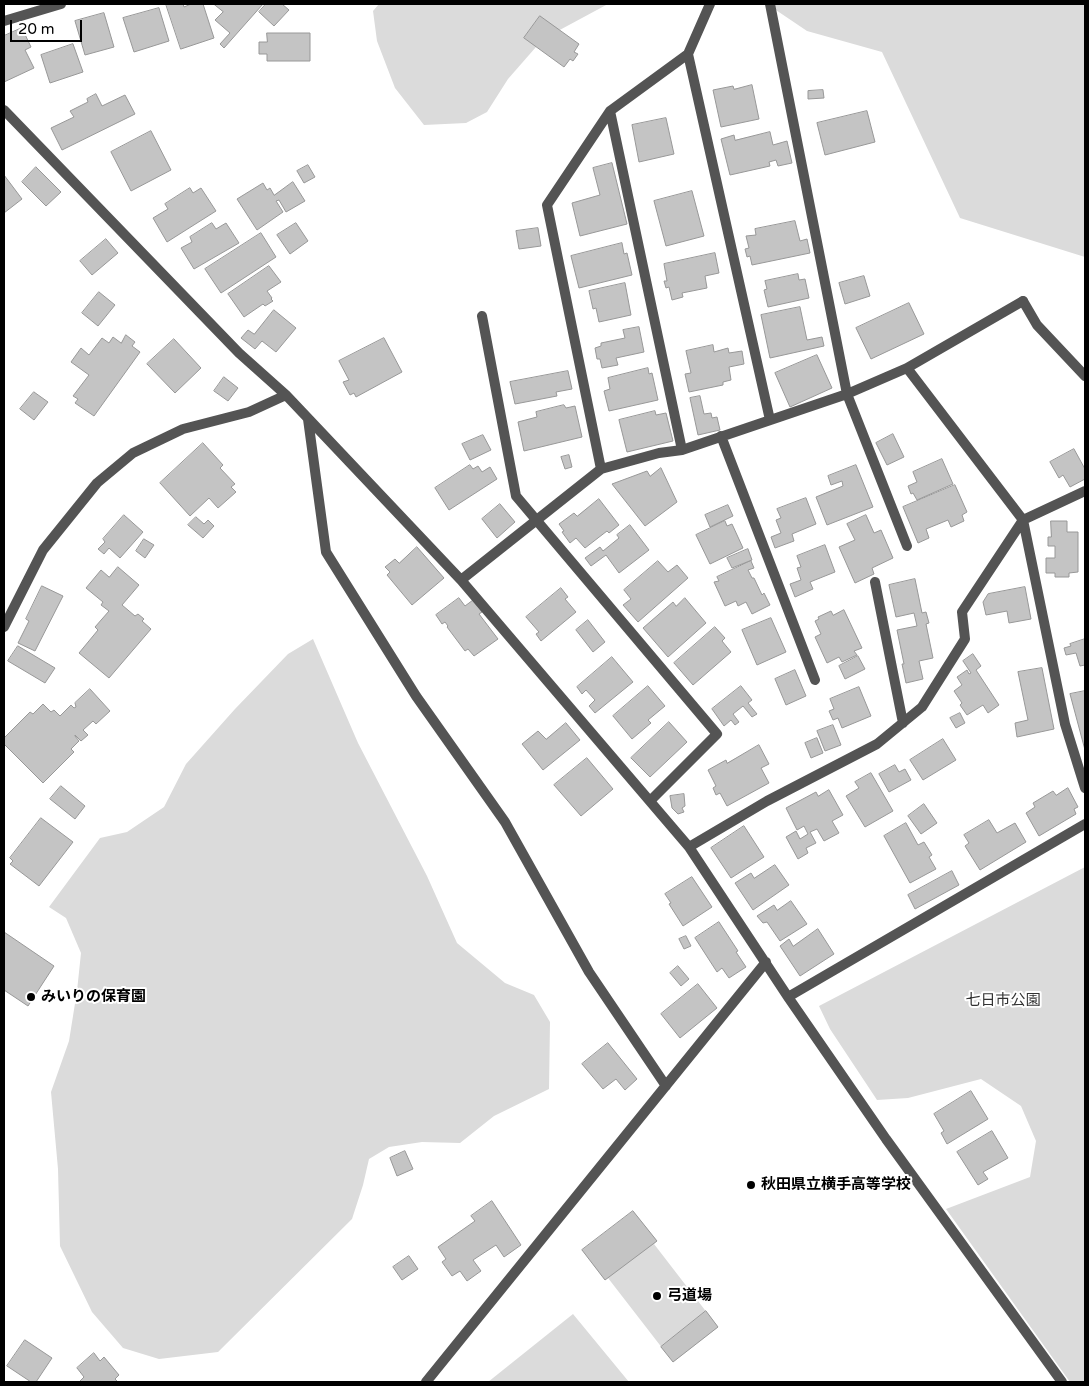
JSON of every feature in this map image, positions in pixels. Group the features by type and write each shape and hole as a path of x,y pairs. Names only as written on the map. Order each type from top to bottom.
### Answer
{"street":[{"path":"4,21 60,4"},
{"path":"601,469 547,205 610,111 688,54 710,4"},
{"path":"770,4 847,394 907,546"},
{"path":"688,54 770,420"},
{"path":"4,110 240,353 286,395 461,580 689,847 886,1140 1062,1382"},
{"path":"610,111 682,450"},
{"path":"461,580 601,469 659,453 682,450 847,394 907,368 1023,301 1037,325 1085,376"},
{"path":"482,316 516,496 717,734 650,801"},
{"path":"907,368 1023,520 1064,724 1085,788"},
{"path":"4,627 43,550 96,483 134,453 183,429 248,412 286,395"},
{"path":"308,419 326,552 416,696 505,822 589,972 666,1086"},
{"path":"721,436 815,680"},
{"path":"689,847 768,801 877,744 922,707 965,639 962,612 1023,520 1085,491"},
{"path":"875,582 903,723"},
{"path":"788,996 1085,824"},
{"path":"426,1382 766,962"}],"green space":[{"path":"379,4 608,4 543,39 508,79 487,112 466,123 424,125 395,88 377,41 373,11"},
{"path":"767,4 1085,4 1085,257 960,218 882,52 807,31"},
{"path":"313,639 358,743 427,876 457,943 505,983 534,995 550,1022 549,1089 494,1116 460,1143 422,1142 389,1147 369,1159 352,1219 218,1352 159,1359 123,1348 92,1312 60,1246 58,1169 51,1092 69,1041 81,953 66,918 49,907 100,838 127,832 164,807 186,764 288,654"},
{"name":"七日市公園","path":"1085,867 1085,1382 1070,1382 946,1209 1030,1177 1036,1141 1021,1106 981,1079 908,1098 877,1100 830,1029 819,1006"},
{"name":"弓道場","path":"633,1211 657,1241 654,1244 718,1327 673,1362 608,1278 605,1280 582,1250"},
{"path":"573,1314 629,1382 488,1382"}],"building":[{"path":"166,4 183,4 184,7 191,4 203,4 214,38 181,49"},
{"path":"214,4 263,4 224,48 220,44 230,33 215,20 223,12"},
{"path":"266,4 282,4 289,10 274,26 259,12"},
{"path":"159,8 169,41 134,52 123,18"},
{"path":"104,13 114,47 85,55 75,21"},
{"path":"540,16 579,44 574,52 578,54 573,61 570,59 564,67 524,38"},
{"path":"22,28 31,47 25,50 34,68 4,82 4,36"},
{"path":"267,33 310,33 310,61 267,61 267,54 259,54 259,42 267,42"},
{"path":"73,44 83,72 50,83 41,55"},
{"path":"752,85 759,119 721,127 713,90 733,86 734,89"},
{"path":"823,90 824,98 808,99 808,91"},
{"path":"96,94 102,106 125,95 135,114 62,150 51,128 74,117 70,111 88,102 87,99"},
{"path":"867,111 875,142 825,155 817,123"},
{"path":"666,118 674,154 639,162 632,125"},
{"path":"151,131 171,170 131,191 111,152"},
{"path":"770,132 773,145 787,141 792,163 778,166 776,160 769,162 770,166 730,175 721,139 734,135 735,140"},
{"path":"612,163 627,224 580,236 572,203 600,195 593,168"},
{"path":"308,165 315,177 304,183 297,171"},
{"path":"36,167 61,192 46,206 22,182"},
{"path":"4,175 22,199 4,213"},
{"path":"293,182 305,201 286,212 279,200 276,201 283,212 257,230 237,199 263,183 267,190 270,188 274,195"},
{"path":"190,188 193,193 201,188 216,211 167,242 153,218 168,209 165,204"},
{"path":"692,191 704,236 666,246 654,201"},
{"path":"795,221 800,241 807,239 810,253 752,265 750,256 747,257 745,249 749,248 746,236 756,235 755,229"},
{"path":"212,223 216,229 226,223 239,243 194,269 181,248 192,242 190,237"},
{"path":"296,223 308,241 290,254 277,235"},
{"path":"538,228 541,246 519,249 516,231"},
{"path":"261,233 276,257 221,293 205,269"},
{"path":"106,239 118,253 92,275 80,261"},
{"path":"622,243 624,254 627,253 632,275 579,288 571,256"},
{"path":"715,253 719,273 705,276 707,288 682,293 683,297 672,300 669,287 666,288 664,281 667,281 664,264"},
{"path":"269,266 281,282 267,291 273,301 265,306 263,304 244,317 228,294"},
{"path":"798,274 799,280 805,279 809,298 768,307 764,290 767,289 765,281"},
{"path":"864,276 870,296 845,304 839,283"},
{"path":"625,283 631,315 599,322 596,308 593,309 589,291"},
{"path":"99,292 115,305 98,326 82,313"},
{"path":"909,303 924,334 871,359 856,328"},
{"path":"800,307 807,340 822,337 824,346 770,358 761,315"},
{"path":"274,310 296,328 276,352 262,341 255,349 241,338 248,330 254,334"},
{"path":"639,327 644,352 616,358 618,365 602,368 600,359 597,359 595,348 601,346 601,343 625,338 623,330"},
{"path":"126,335 135,342 132,346 140,352 94,416 75,403 78,399 73,396 89,375 71,362 81,348 89,355 102,338 109,343 113,337 121,343"},
{"path":"384,338 402,372 356,397 354,393 350,395 343,382 349,380 339,361"},
{"path":"174,339 201,368 175,393 147,364"},
{"path":"713,345 714,352 728,348 729,353 742,351 744,364 729,367 731,380 723,382 723,385 689,392 685,374 691,373 686,351"},
{"path":"817,355 832,388 790,407 775,373"},
{"path":"648,368 649,374 652,373 658,400 609,411 604,391 610,389 608,378"},
{"path":"568,371 572,389 556,392 557,396 515,404 510,382"},
{"path":"224,377 238,388 228,401 214,391"},
{"path":"34,392 48,402 34,420 20,409"},
{"path":"700,396 704,414 711,413 712,418 717,417 720,430 698,435 690,398"},
{"path":"564,405 566,408 575,406 582,437 524,451 518,422 537,417 536,412"},
{"path":"655,411 656,415 666,413 673,441 627,452 619,420"},
{"path":"893,434 904,457 887,465 876,443"},
{"path":"483,435 491,450 470,460 462,444"},
{"path":"203,443 223,465 220,468 235,484 231,487 236,492 218,508 209,498 190,516 160,483"},
{"path":"1074,449 1085,469 1085,479 1070,487 1063,475 1059,478 1050,462"},
{"path":"569,455 572,467 565,469 561,457"},
{"path":"942,459 953,484 917,500 913,493 911,494 908,486 917,482 913,472"},
{"path":"470,465 473,469 478,466 482,472 490,467 497,479 449,510 435,488"},
{"path":"856,465 873,507 827,525 816,497 843,486 842,481 831,485 828,476"},
{"path":"661,468 677,502 645,526 612,484 647,471 650,476"},
{"path":"955,485 967,512 962,515 964,521 951,527 948,520 926,529 929,538 918,543 903,507"},
{"path":"806,498 816,524 792,534 794,541 775,548 771,537 781,533 776,520 781,518 777,509"},
{"path":"599,499 619,525 609,533 607,531 585,548 576,538 570,543 559,524 574,513 577,516"},
{"path":"500,504 515,522 497,538 482,519"},
{"path":"728,505 733,516 710,527 705,515"},
{"path":"124,515 143,532 120,558 109,548 104,554 98,549 105,542 103,539"},
{"path":"866,515 874,533 881,530 893,558 872,568 874,574 855,583 839,547 855,540 847,524"},
{"path":"196,517 204,524 208,520 214,526 203,538 188,525"},
{"path":"725,521 727,526 732,524 743,548 710,564 696,535"},
{"path":"1051,521 1067,521 1067,532 1078,532 1078,572 1069,573 1069,577 1055,577 1055,573 1046,573 1046,558 1055,558 1055,546 1048,546 1048,537 1051,537"},
{"path":"630,525 649,550 619,573 606,555 591,566 585,558 600,547 603,551 619,538 617,535"},
{"path":"144,539 154,545 145,558 136,551"},
{"path":"825,545 835,572 810,582 813,589 795,597 790,584 801,580 797,568 801,567 797,556"},
{"path":"417,547 444,578 412,605 387,575 390,572 385,567 395,559 399,563"},
{"path":"748,549 752,560 732,568 727,558"},
{"path":"658,561 668,572 677,565 688,578 638,622 623,605 631,599 624,590"},
{"path":"751,561 754,568 748,570 770,605 752,614 746,602 738,606 736,601 725,606 714,582 719,581 717,577"},
{"path":"118,567 139,585 122,605 135,616 138,614 144,619 142,621 151,629 109,678 79,653 98,630 95,627 109,611 101,605 103,602 86,588 101,570 109,577"},
{"path":"915,579 922,613 926,612 929,623 926,624 933,658 919,661 923,679 906,683 897,630 917,626 914,613 896,617 889,585"},
{"path":"42,586 63,596 35,651 18,643 29,621 26,619"},
{"path":"1025,587 1031,619 1009,623 1007,611 986,615 983,602 988,594"},
{"path":"561,588 568,597 565,599 576,612 541,641 536,634 539,632 526,617"},
{"path":"459,598 465,606 473,600 482,612 479,614 498,639 474,656 468,649 465,651 445,622 442,624 436,615"},
{"path":"685,598 706,623 668,657 643,628 673,602 676,606"},
{"path":"844,610 862,648 854,651 857,655 842,662 839,657 827,663 815,637 821,634 815,621 819,619 818,617 831,611 833,615"},
{"path":"771,618 786,652 757,665 742,630"},
{"path":"588,620 605,642 593,652 576,630"},
{"path":"715,627 725,638 722,641 731,652 693,685 674,663"},
{"path":"1085,639 1085,665 1080,666 1076,653 1066,655 1064,648"},
{"path":"18,646 55,668 45,683 8,661"},
{"path":"973,654 981,666 976,670 999,705 988,713 983,705 967,715 954,691 962,685 957,677 967,670 969,674 971,673 963,661"},
{"path":"858,656 865,669 845,679 839,666"},
{"path":"612,657 633,682 595,713 589,706 595,700 586,690 582,694 577,687"},
{"path":"1042,668 1054,729 1017,737 1015,723 1028,720 1018,672"},
{"path":"795,670 806,696 786,705 775,679"},
{"path":"648,686 665,706 648,720 651,723 632,739 613,716"},
{"path":"741,686 752,700 748,703 757,714 752,717 743,706 733,714 739,722 735,725 731,720 724,726 712,709"},
{"path":"859,687 871,716 842,728 838,718 833,720 829,711 834,709 830,699"},
{"path":"90,689 110,711 96,724 93,721 83,730 88,735 81,741 75,735 79,741 71,749 74,752 43,783 4,744 4,738 30,712 33,714 43,704 51,712 54,710 60,716 71,705 74,708 76,707 75,703"},
{"path":"1085,691 1085,750 1070,694"},
{"path":"960,713 965,723 956,728 950,718"},
{"path":"669,722 687,742 650,777 631,758"},
{"path":"566,723 580,740 543,770 522,744 538,731 546,739"},
{"path":"833,725 841,745 825,751 817,731"},
{"path":"817,738 823,753 811,758 805,743"},
{"path":"943,739 956,760 923,780 910,760"},
{"path":"759,745 769,764 761,768 769,783 727,806 720,793 716,795 713,788 716,786 708,770 726,760 727,763"},
{"path":"587,758 613,789 581,816 554,785"},
{"path":"895,765 899,772 905,769 911,780 889,792 879,774"},
{"path":"871,773 893,811 865,827 846,796 859,788 855,782"},
{"path":"61,786 85,806 75,819 50,799"},
{"path":"1068,788 1078,807 1074,809 1076,814 1039,836 1026,813 1035,807 1033,803 1053,791 1056,795"},
{"path":"829,790 843,815 832,821 839,833 824,841 817,829 810,832 816,843 806,848 808,853 798,859 786,837 796,831 800,839 808,834 804,826 797,830 786,808 816,792 818,796"},
{"path":"684,794 685,806 682,808 684,812 678,814 672,808 670,796"},
{"path":"924,804 937,823 921,834 908,816"},
{"path":"41,818 73,842 39,886 10,864 13,861 10,858"},
{"path":"989,820 997,833 1015,823 1026,842 980,870 965,846 969,843 964,835"},
{"path":"906,823 918,845 924,842 932,855 929,857 936,869 910,883 884,836"},
{"path":"744,826 764,857 731,878 711,848"},
{"path":"775,865 789,885 753,910 735,883 751,873 754,878"},
{"path":"952,871 959,885 915,909 908,895"},
{"path":"692,877 712,907 683,926 665,894"},
{"path":"791,901 807,924 780,941 767,922 763,923 757,916 774,905 777,910"},
{"path":"719,922 746,967 729,978 722,968 717,972 695,938"},
{"path":"818,929 834,954 800,976 780,946 789,939 793,946"},
{"path":"4,932 54,966 28,1006 4,990"},
{"path":"686,936 691,946 684,949 679,939"},
{"path":"678,966 689,979 681,986 670,973"},
{"path":"698,984 717,1008 680,1038 661,1014"},
{"path":"608,1043 637,1079 625,1090 616,1079 603,1089 582,1064"},
{"path":"971,1091 988,1119 947,1144 941,1133 944,1131 934,1114"},
{"path":"992,1131 1008,1158 983,1172 988,1179 978,1185 957,1152"},
{"path":"405,1151 413,1169 397,1176 390,1158"},
{"path":"492,1201 521,1245 504,1257 496,1245 473,1260 481,1271 467,1281 460,1271 452,1276 442,1262 446,1259 438,1247 475,1221 471,1216"},
{"path":"633,1211 657,1241 605,1280 582,1250"},
{"path":"409,1256 418,1269 402,1280 393,1267"},
{"path":"706,1311 718,1327 673,1362 661,1347"},
{"path":"25,1340 52,1358 36,1382 31,1382 7,1366"},
{"path":"94,1353 100,1361 104,1357 119,1375 115,1379 118,1382 79,1382 84,1377 77,1368"}],"place":[{"name":"みいりの保育園","path":"31,997"},
{"name":"秋田県立横手高等学校","path":"751,1185"},
{"name":"弓道場","path":"657,1296"}]}
